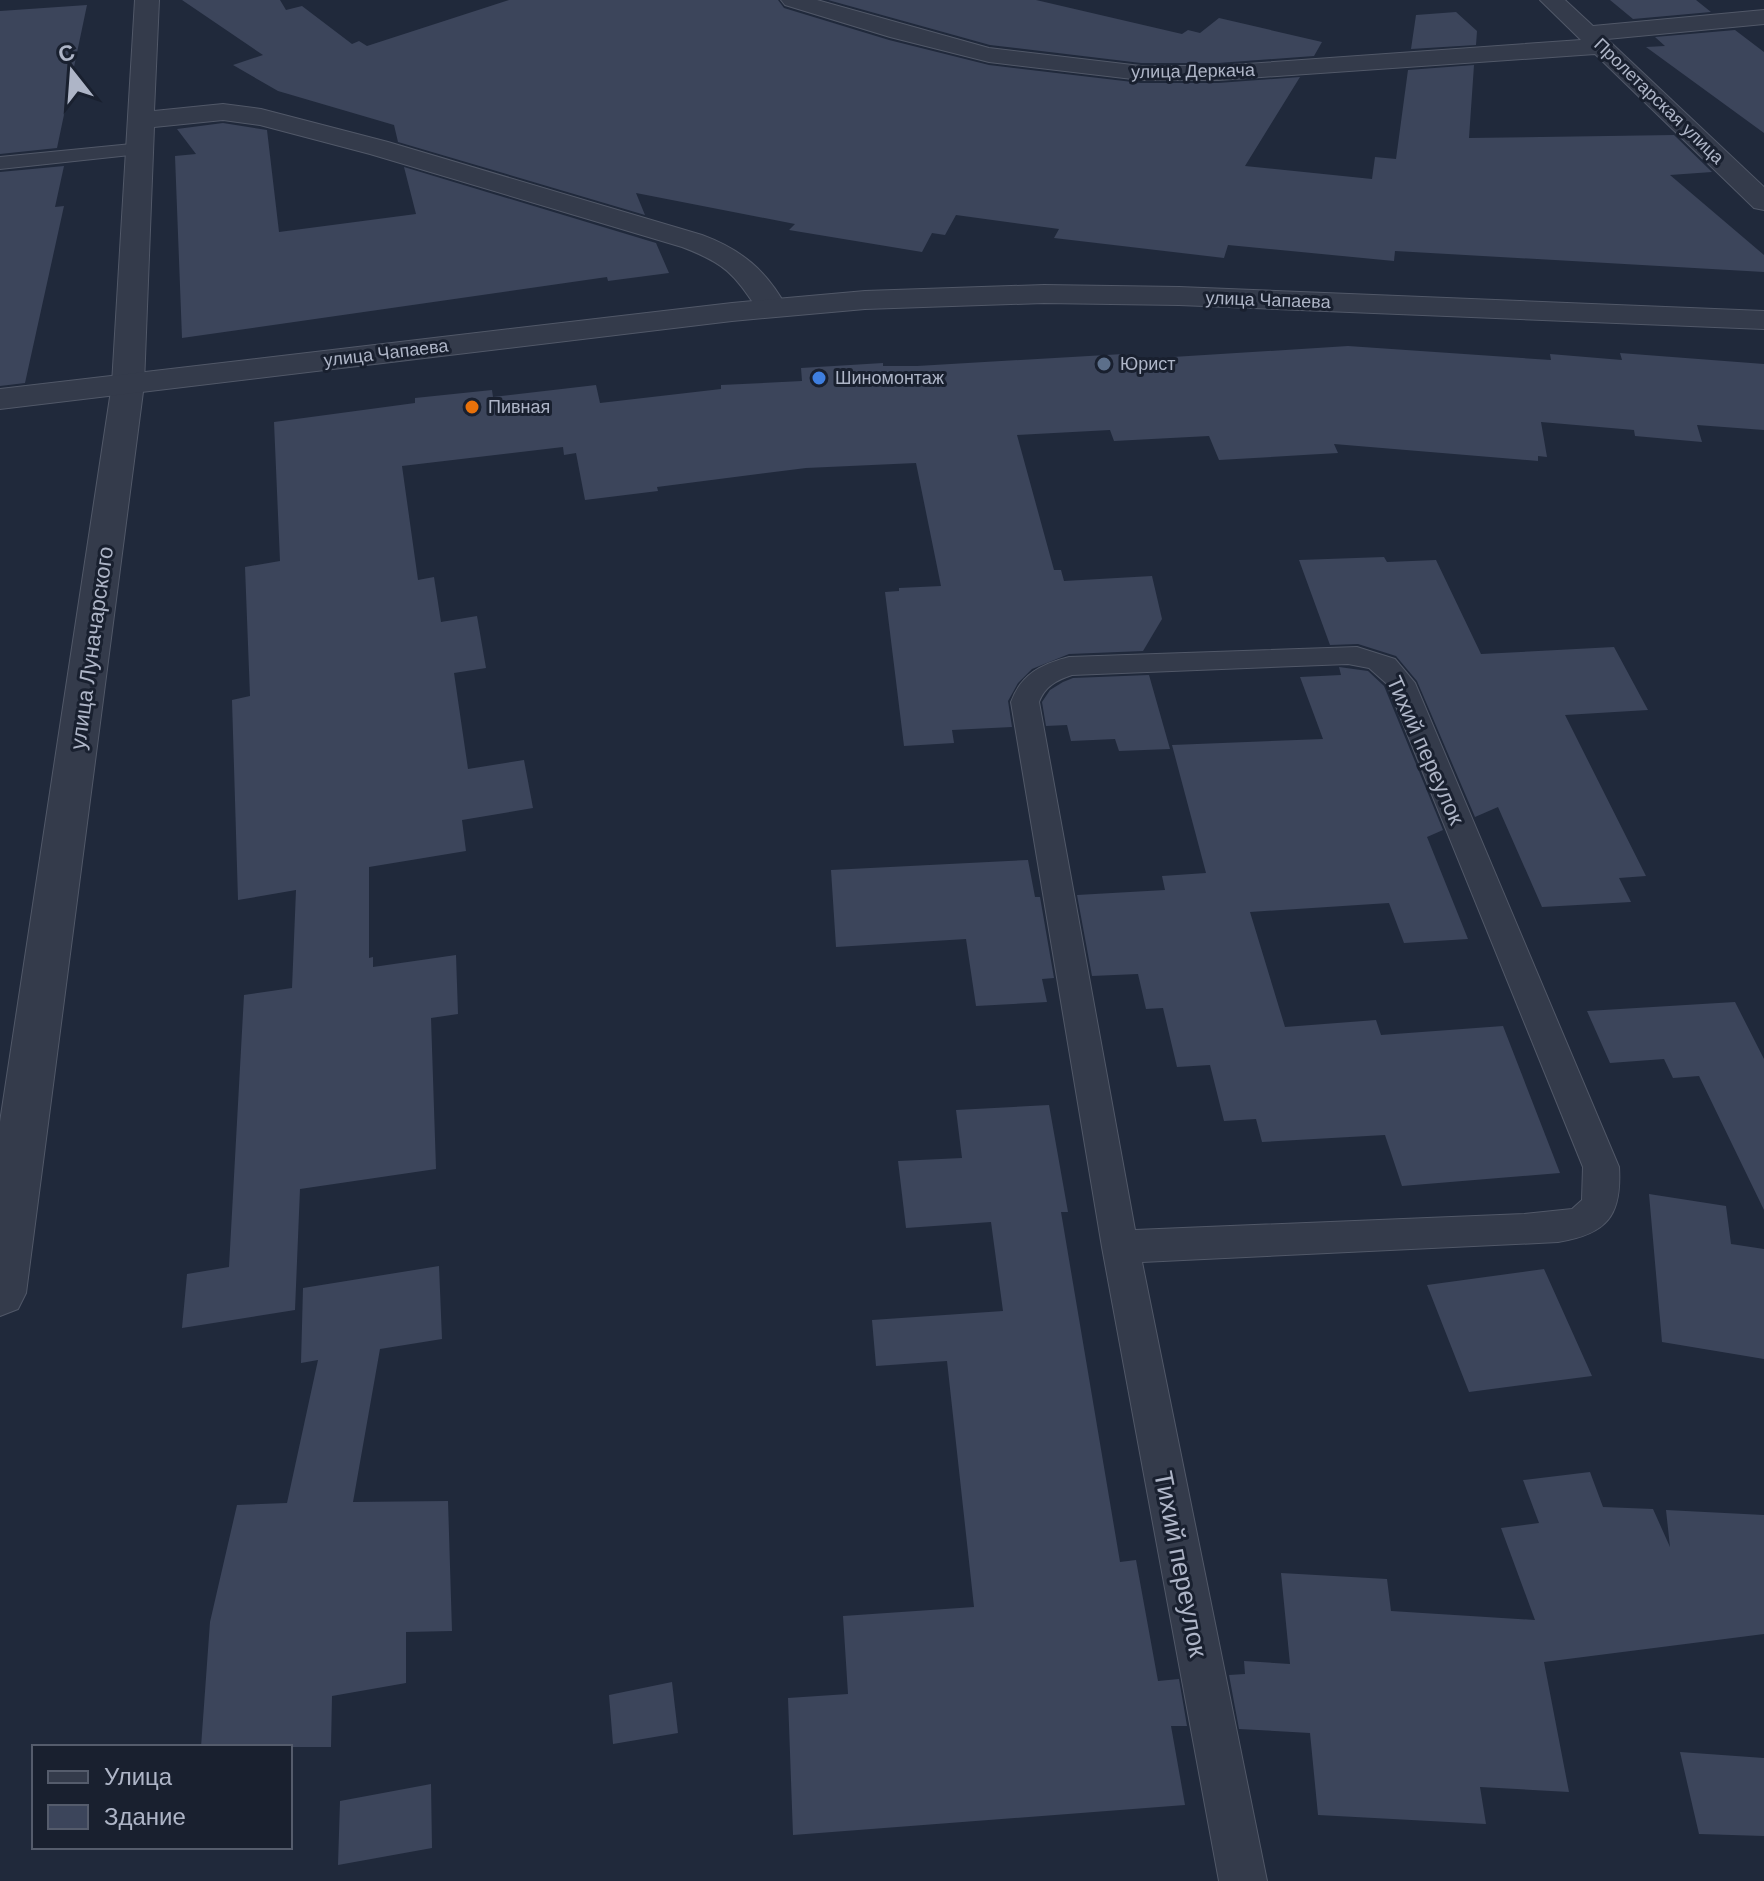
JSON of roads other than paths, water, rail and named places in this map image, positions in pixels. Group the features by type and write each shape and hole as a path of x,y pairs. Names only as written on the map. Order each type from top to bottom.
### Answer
{"street":[{"name":"улица Луначарского","path":"0,1293 128,384 147,0"},
{"name":"улица Деркача","path":"793,0 898,32 989,55 1141,73 1218,73 1595,40 1764,17"},
{"name":"Пролетарская улица","path":"1552,0 1764,202"},
{"path":"142,135 223,112 261,117 379,148 692,241 735,259 749,272 772,308"},
{"name":"улица Чапаева","path":"0,399 772,308 930,297 1102,295 1764,320"}],"lane":[{"path":"0,163 142,135"},
{"name":"Тихий переулок","path":"1120,1247 1524,1230 1579,1223 1595,1214 1603,1202 1601,1167 1401,683 1387,664 1365,656 1348,655 1069,666 1051,672 1028,691 1025,702 1120,1247 1243,1881"}],"place":[{"name":"Юрист","path":"1104,364"},
{"name":"Шиномонтаж","path":"819,378"},
{"name":"Пивная","path":"472,407"}]}
